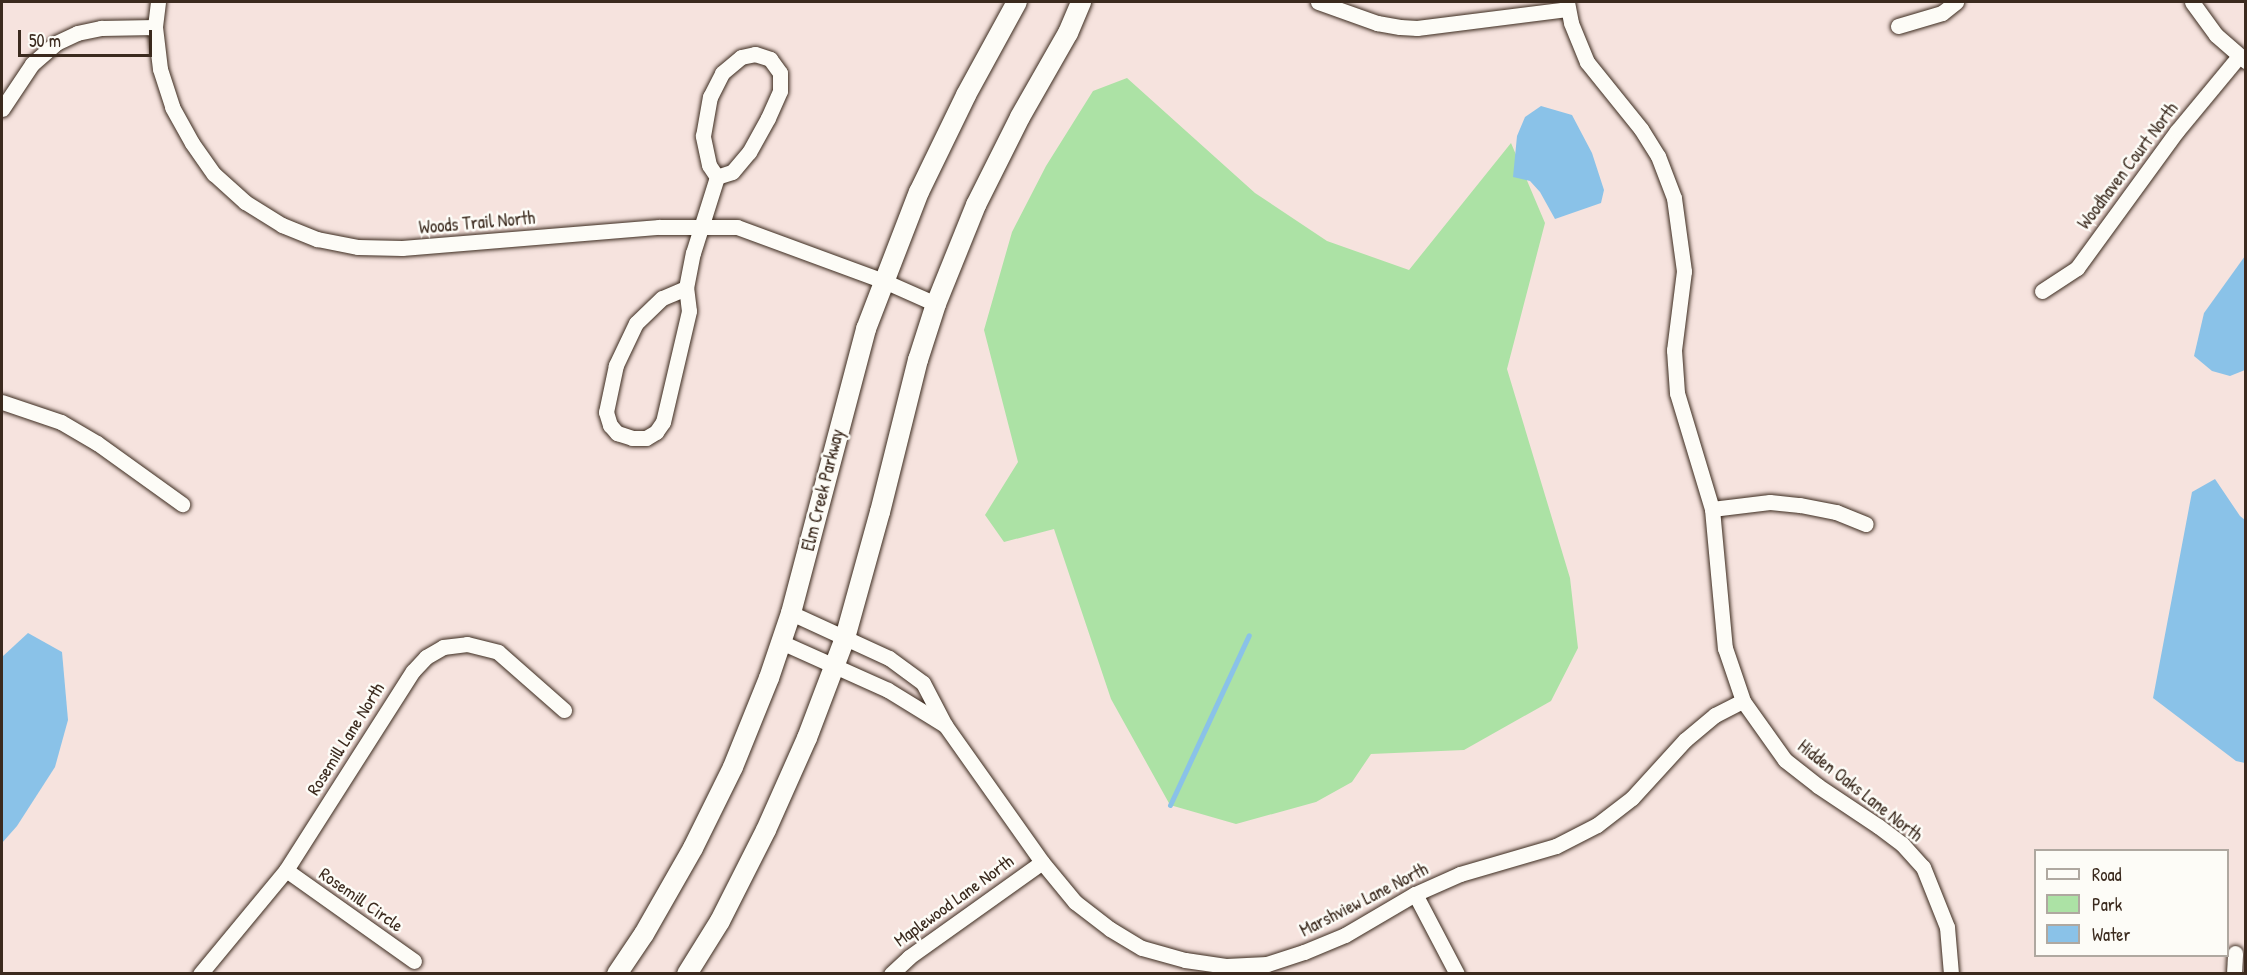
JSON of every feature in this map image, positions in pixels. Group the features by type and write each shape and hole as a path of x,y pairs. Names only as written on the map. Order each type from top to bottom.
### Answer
{"street":[{"name":"Woods Trail North","path":"158,2 155,27 160,69 172,107 192,143 214,174 245,202 282,225 317,238 358,247 402,248 703,226 737,228 884,281 936,304"},
{"name":"Elm Creek Parkway","path":"617,974 644,934 693,848 733,767 791,614 866,328 919,192 966,95 1017,2"},
{"path":"687,974 720,921 766,830 807,738 845,638 880,512 918,360 936,304 976,206 1020,117 1068,33 1081,2"},
{"path":"1318,2 1377,23 1417,28 1567,5"},
{"path":"1898,26 1942,14 1956,2"},
{"path":"2192,2 2216,35 2242,59"},
{"name":"Hidden Oaks Lane North","path":"1567,5 1587,62 1641,129 1669,178 1681,234 1684,271 1674,350 1677,393 1712,508 1725,648 1743,701 1785,760 1818,786 1886,832 1923,867 1947,927 1952,974"},
{"path":"2,109 32,64 56,43 77,33 101,28 155,27"},
{"path":"686,288 662,298 636,323 616,365 606,412 610,425 617,433 632,438 646,438 656,432 663,422 689,310 686,288 717,177 709,165 703,136 710,97 722,73 741,57 755,54 770,59 780,74 780,90 768,118 749,152 732,172 717,177"},
{"name":"Woodhaven Court North","path":"2042,291 2077,268 2177,131 2242,59"},
{"path":"2,402 61,422 96,443 182,504"},
{"path":"1712,508 1745,503 1790,504 1836,512 1866,524"},
{"name":"Marshview Lane North","path":"791,614 889,658 923,683 945,725 1042,862 1075,902 1110,929 1142,948 1183,967 1267,964 1345,935 1415,894 1460,874 1556,846 1597,825 1632,798 1685,740 1715,716 1743,701"},
{"name":"Marshview Lane North","path":"781,642 835,664 888,690 945,725"},
{"name":"Rosemill Lane North","path":"200,974 286,870 413,671 426,657 443,647 467,644 498,652 564,710"},
{"name":"Maplewood Lane North","path":"891,974 909,957 1042,862"},
{"name":"Rosemill Circle","path":"286,870 414,961"},
{"path":"1415,894 1457,974"},
{"path":"2234,974 2235,953"}],"green space":[{"path":"1127,78 1255,193 1327,241 1409,270 1511,143 1545,223 1507,369 1570,578 1578,648 1551,701 1464,750 1371,754 1352,782 1316,802 1236,824 1170,805 1111,699 1054,529 1004,542 985,515 1018,462 984,330 1012,232 1046,166 1093,91"}],"water":[{"path":"1541,106 1572,115 1592,153 1604,190 1601,203 1555,219 1540,192 1530,181 1513,177 1517,136 1525,117"},
{"path":"2245,256 2245,370 2230,376 2212,371 2194,356 2204,313"},
{"path":"2215,479 2245,520 2245,763 2236,761 2153,698 2192,492"},
{"path":"28,633 62,652 68,720 55,767 17,826 2,843 2,657"}],"waterway":[{"path":"1170,805 1249,635"}]}
